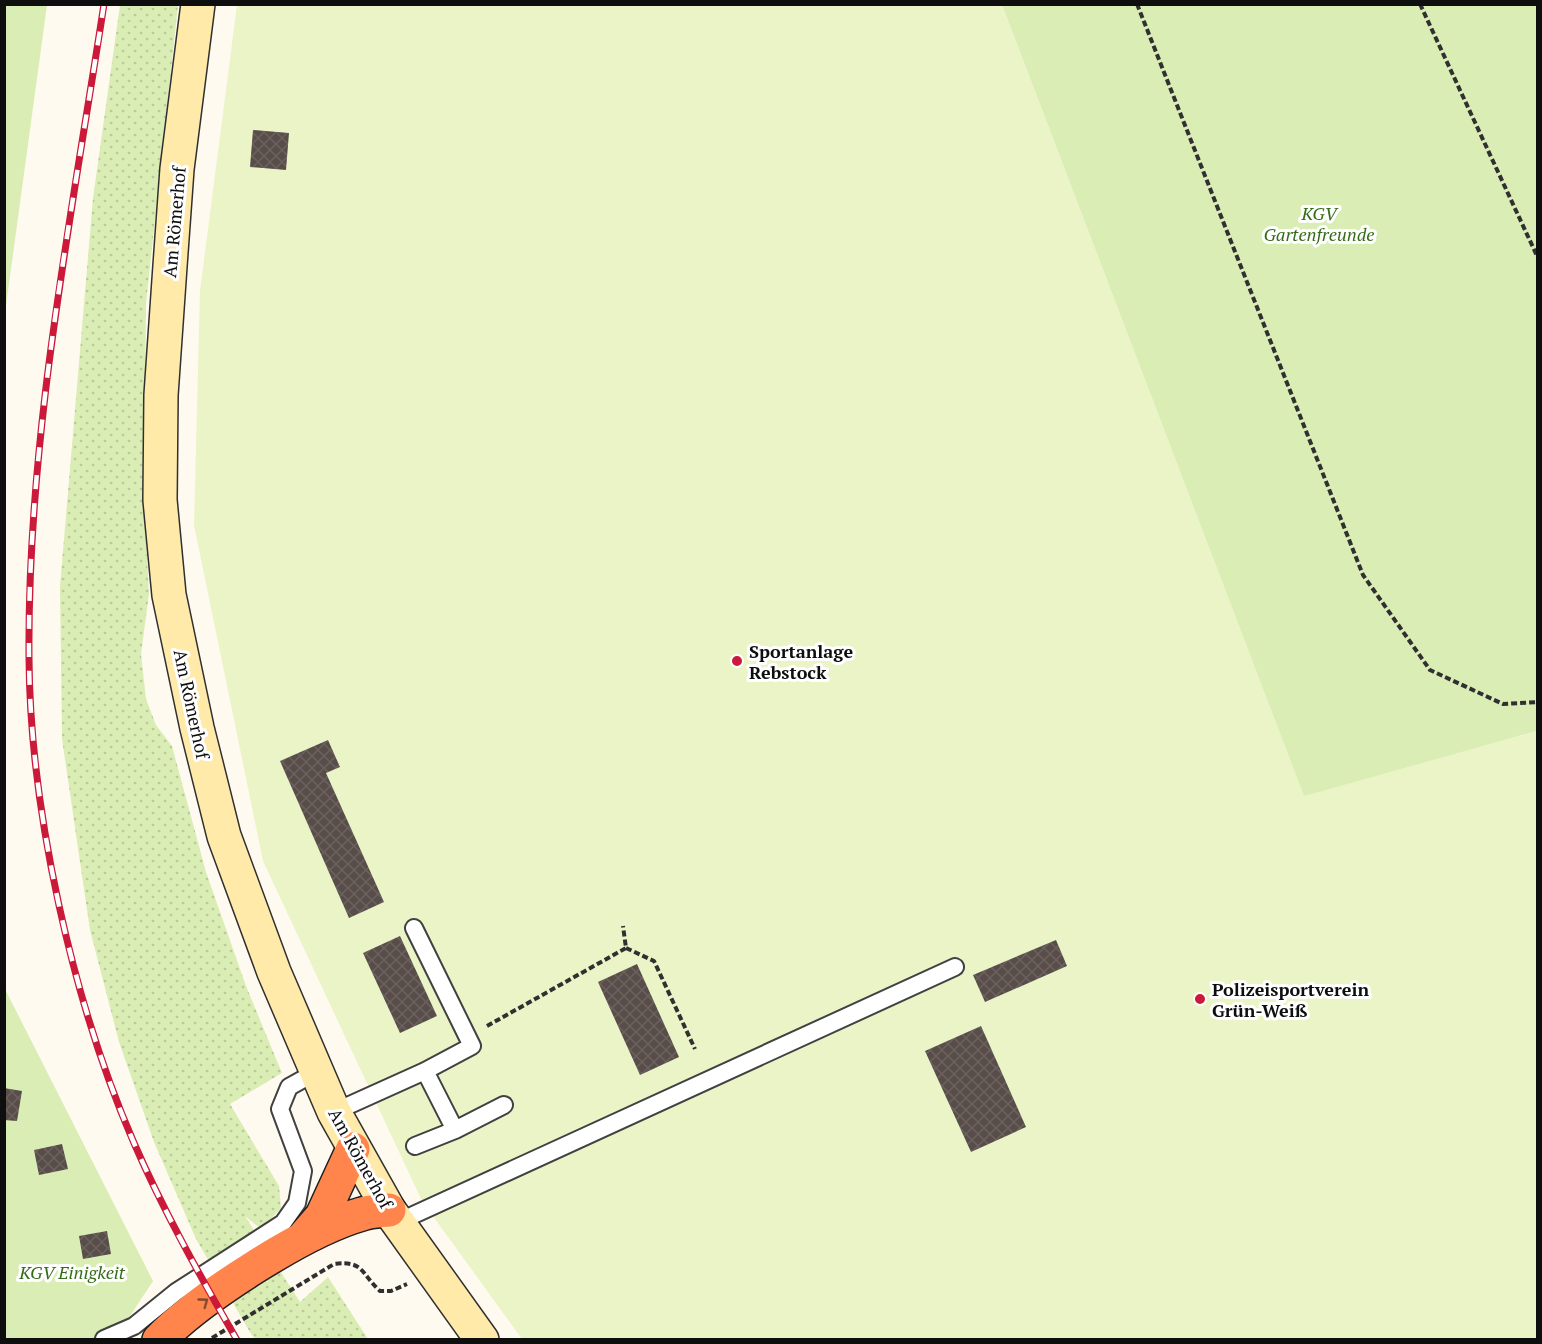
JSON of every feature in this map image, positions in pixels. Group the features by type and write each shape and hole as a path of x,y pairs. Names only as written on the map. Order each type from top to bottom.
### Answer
{"highway":[{"path":"300,1241 322,1216 353,1149"},
{"path":"159,1340 175,1323 218,1292 300,1241 363,1213 394,1216"}],"main road":[{"name":"Am Römerhof","path":"198,4 177,169 161,395 160,500 169,595 196,728 224,836 274,972 334,1112 353,1149 394,1216 482,1340"}],"lane":[{"path":"334,1112 425,1071 472,1046 414,928"},
{"path":"394,1216 955,967"},
{"path":"425,1071 455,1130"},
{"path":"104,1339 134,1326 176,1292 283,1223 297,1203 303,1185 303,1172 299,1154 280,1109 289,1087 316,1072"},
{"path":"415,1146 455,1130 504,1105"}],"path":[{"path":"1137,4 1363,575 1430,670 1503,704 1538,702"},
{"path":"1420,4 1538,258"},
{"path":"623,926 626,948"},
{"path":"467,1036 516,1012 626,948"},
{"path":"626,948 654,961 695,1049"},
{"path":"208,1340 334,1264 348,1262 360,1266 380,1291 390,1291 404,1286 432,1270"}],"green space":[{"path":"4,5 47,5 5,313"},
{"path":"120,5 178,5 146,304 144,499 149,594 141,654 146,699 156,725 172,746 206,872 246,986 282,1073 230,1104 279,1186 281,1208 261,1229 245,1216 300,1302 328,1277 368,1339 255,1339 251,1334 196,1239 154,1142 119,1042 90,930 62,739 60,586 93,198"},
{"name":"Sportanlage Rebstock","path":"237,5 1002,5 1304,796 1537,731 1537,1339 522,1339 422,1201 263,861 194,525 200,291"},
{"name":"KGV Gartenfreunde","path":"1002,5 1537,5 1537,731 1304,797"},
{"name":"KGV Einigkeit","path":"4,987 153,1281 115,1339 5,1339"}],"building":[{"path":"253,130 289,133 286,170 250,167"},
{"path":"328,740 340,767 326,773 384,902 349,918 280,761"},
{"path":"400,936 437,1016 400,1033 363,953"},
{"path":"1056,940 1067,966 985,1002 973,975"},
{"path":"637,964 679,1057 640,1075 598,982"},
{"path":"981,1026 1026,1127 971,1152 925,1051"},
{"path":"4,1088 22,1091 17,1121 4,1120"},
{"path":"62,1144 68,1169 39,1175 34,1150"},
{"path":"107,1231 111,1254 83,1259 79,1236"}],"railway":[{"path":"104,4 53,330 35,494 30,576 29,658 31,717 37,779 59,905 74,968 112,1088 157,1193 237,1340"}],"place":[{"name":"Sportanlage Rebstock","path":"737,661"},
{"name":"Polizeisportverein Grün-Weiß","path":"1200,999"}]}
